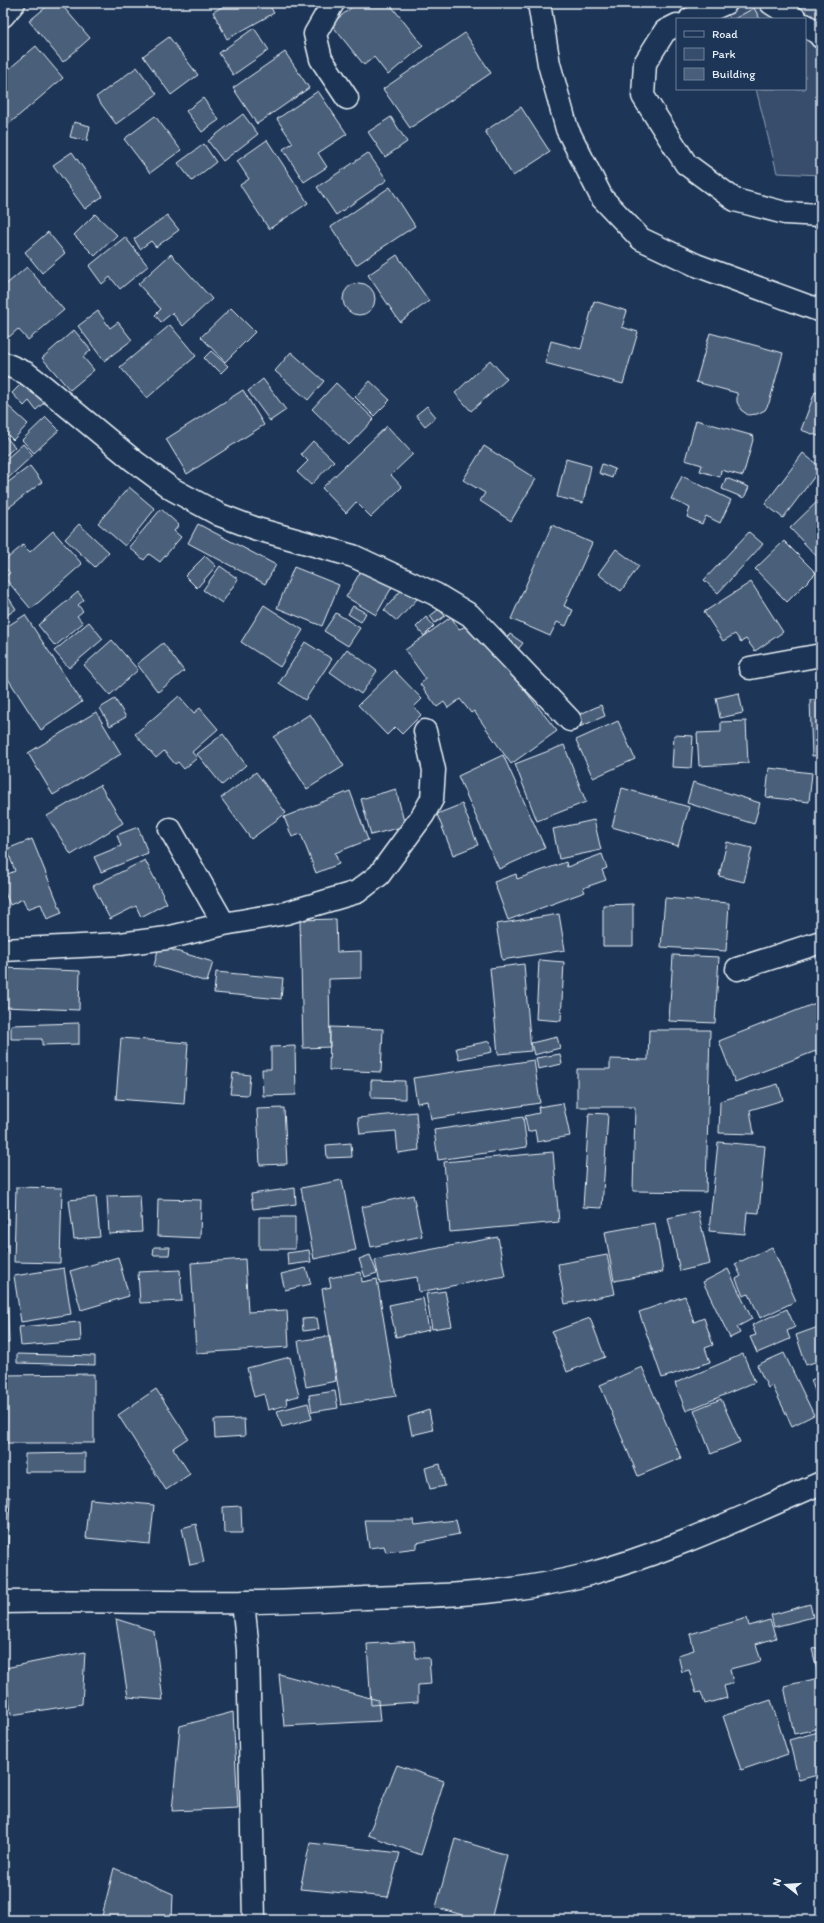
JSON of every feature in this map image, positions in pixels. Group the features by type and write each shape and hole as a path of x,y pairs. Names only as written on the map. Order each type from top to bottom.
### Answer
{"street":[{"path":"3,16 14,3"},
{"path":"333,3 315,34 321,59 346,98"},
{"path":"539,3 549,64 567,129 602,198 641,239 696,265 821,311"},
{"path":"692,18 726,3"},
{"path":"771,3 794,18"},
{"path":"806,26 821,37"},
{"path":"671,28 645,63 643,96 686,164 735,200 785,213 821,215"},
{"path":"3,363 26,373 134,461 172,489 220,516 257,529 352,556 435,594 470,615 570,720"},
{"path":"750,668 821,655"},
{"path":"3,950 120,944 167,938 224,924 286,913 357,892 379,875 423,815 432,798 434,770 425,731"},
{"path":"170,828 224,924"},
{"path":"737,969 821,942"},
{"path":"3,1602 68,1600 243,1602 502,1592 581,1576 642,1558 732,1522 821,1482"},
{"path":"243,1602 248,1658 254,1920"}],"green space":[{"path":"724,3 821,3 821,175 777,173 756,90 806,90 806,18 730,18"}],"building":[{"path":"51,3 60,3 90,38 63,62 29,21"},
{"path":"229,3 268,3 274,13 227,39 213,12"},
{"path":"357,3 389,3 423,46 388,75 374,57 364,65 331,24"},
{"path":"754,8 759,18 736,18"},
{"path":"254,28 269,50 233,75 219,53"},
{"path":"465,33 491,73 410,128 383,89"},
{"path":"169,37 198,75 171,95 143,56"},
{"path":"36,46 63,78 3,129 3,74"},
{"path":"285,52 309,88 257,124 233,88"},
{"path":"137,67 157,94 116,124 96,97"},
{"path":"318,91 347,134 318,153 327,167 304,182 283,149 293,143 277,119"},
{"path":"203,98 219,120 202,132 186,111"},
{"path":"521,107 550,152 513,176 485,131"},
{"path":"243,114 258,134 223,161 208,141"},
{"path":"155,116 181,150 150,173 124,139"},
{"path":"391,117 407,142 385,157 368,132"},
{"path":"74,122 90,126 87,141 70,137"},
{"path":"267,140 308,203 269,229 240,185 249,179 237,161"},
{"path":"204,144 216,162 192,181 178,163"},
{"path":"72,152 103,196 85,209 53,165"},
{"path":"368,153 387,180 336,215 317,187"},
{"path":"390,187 415,226 356,265 331,227"},
{"path":"95,214 117,235 95,256 74,235"},
{"path":"167,215 179,230 156,247 151,241 140,249 134,239"},
{"path":"48,232 65,253 42,273 25,252"},
{"path":"125,237 148,266 120,289 110,277 102,284 89,266"},
{"path":"171,254 212,299 183,326 172,313 161,322 155,315 161,309 138,284"},
{"path":"397,255 429,301 400,322 368,275"},
{"path":"27,267 64,310 28,340 18,329 9,337 3,330 3,287"},
{"path":"359,283 365,284 372,290 375,299 374,305 368,312 359,315 353,314 346,308 343,299 344,293 350,286"},
{"path":"594,301 627,311 622,327 638,332 623,384 545,363 551,341 581,349"},
{"path":"231,308 255,332 225,362 201,337"},
{"path":"98,311 110,328 118,322 132,340 104,361 78,326"},
{"path":"170,325 196,356 147,398 120,367"},
{"path":"74,330 91,350 83,357 94,370 70,390 42,358"},
{"path":"710,333 783,353 769,403 765,410 757,414 748,415 741,410 737,402 737,393 696,382"},
{"path":"211,351 228,366 221,373 214,366 212,367 204,358"},
{"path":"291,352 324,381 308,400 275,371"},
{"path":"490,360 507,379 471,411 455,393"},
{"path":"26,379 46,401 36,410 29,401 24,406 12,393"},
{"path":"263,379 286,410 270,421 248,391"},
{"path":"370,381 390,400 374,416 355,397"},
{"path":"336,383 374,419 349,445 312,409"},
{"path":"243,390 264,425 187,474 166,439"},
{"path":"815,392 821,394 821,437 801,430"},
{"path":"6,404 28,424 13,440 3,430 3,407"},
{"path":"427,406 436,417 425,426 416,415"},
{"path":"46,417 59,430 34,453 22,440"},
{"path":"696,420 754,436 743,476 721,470 720,477 700,471 702,465 685,460"},
{"path":"387,426 413,454 391,475 402,487 371,517 356,502 346,513 322,488"},
{"path":"3,434 15,447 5,456 3,454"},
{"path":"313,441 334,461 311,485 297,472 308,461 301,454"},
{"path":"23,444 33,455 4,482 3,462"},
{"path":"484,446 536,479 511,521 480,501 485,493 463,480"},
{"path":"803,453 821,468 783,518 765,504"},
{"path":"566,459 591,466 583,503 557,497"},
{"path":"602,464 615,469 612,478 599,473"},
{"path":"30,466 42,482 3,512 3,486"},
{"path":"682,476 731,500 720,523 706,516 702,524 687,517 690,508 671,499"},
{"path":"726,478 749,487 744,498 722,489"},
{"path":"129,487 155,509 125,546 98,523"},
{"path":"821,498 821,561 790,528"},
{"path":"161,509 179,525 174,531 181,537 160,562 149,554 144,560 129,547"},
{"path":"79,524 109,552 95,567 65,539"},
{"path":"198,524 276,565 265,584 188,543"},
{"path":"552,525 592,543 564,606 573,610 566,626 557,622 550,636 511,619"},
{"path":"53,531 82,564 31,609 4,577 10,573 3,565 3,562 23,545 30,552"},
{"path":"749,532 763,544 718,593 704,580"},
{"path":"784,541 816,573 787,602 755,569"},
{"path":"616,549 639,566 621,591 598,574"},
{"path":"205,556 216,566 197,588 185,576"},
{"path":"220,566 238,579 222,603 203,590"},
{"path":"294,567 339,585 322,626 277,608"},
{"path":"362,569 392,587 376,615 346,597"},
{"path":"751,582 783,632 755,651 746,639 741,642 735,634 723,641 704,612"},
{"path":"405,586 418,598 397,621 384,610"},
{"path":"3,589 16,609 3,618"},
{"path":"78,592 84,600 78,605 83,611 77,616 83,623 55,646 38,625"},
{"path":"264,605 303,630 280,667 241,642"},
{"path":"353,606 366,613 361,622 348,614"},
{"path":"439,609 445,616 435,623 430,616"},
{"path":"336,613 360,628 348,646 324,631"},
{"path":"25,615 82,702 41,730 3,671 3,629"},
{"path":"426,617 434,626 424,636 416,627"},
{"path":"451,617 459,629 472,624 557,731 511,764 474,711 471,713 460,699 448,708 444,702 437,707 420,684 426,679 405,650"},
{"path":"89,622 103,639 69,668 54,651"},
{"path":"510,634 523,643 516,652 503,642"},
{"path":"112,640 138,670 110,695 84,665"},
{"path":"305,642 332,659 305,700 279,683"},
{"path":"163,643 184,671 158,692 137,664"},
{"path":"347,649 377,671 361,694 330,672"},
{"path":"394,670 422,699 414,707 421,715 402,734 395,727 387,735 358,705"},
{"path":"739,693 743,713 720,718 716,698"},
{"path":"179,696 194,713 200,708 218,729 192,752 197,758 184,769 178,762 175,764 164,751 156,758 135,734"},
{"path":"115,699 126,717 110,726 100,708"},
{"path":"810,700 821,700 821,755 812,756"},
{"path":"601,705 605,716 577,728 573,717"},
{"path":"96,712 121,754 53,795 28,753"},
{"path":"310,714 344,766 307,789 274,737"},
{"path":"618,721 635,759 593,778 576,740"},
{"path":"746,721 748,763 699,766 697,733 721,732 721,722"},
{"path":"223,734 246,765 222,785 197,754"},
{"path":"674,735 693,736 691,768 672,767"},
{"path":"564,745 586,802 537,821 515,764"},
{"path":"503,755 545,848 499,869 458,776"},
{"path":"769,768 812,773 809,802 766,797"},
{"path":"256,772 286,813 251,839 221,798"},
{"path":"693,782 760,803 754,824 687,803"},
{"path":"100,785 123,823 71,855 47,816"},
{"path":"622,788 689,807 678,846 612,827"},
{"path":"396,789 405,826 371,835 361,799"},
{"path":"350,791 368,840 335,853 339,864 316,873 301,834 292,837 284,817"},
{"path":"462,804 478,845 453,855 437,814"},
{"path":"594,820 601,850 559,859 553,829"},
{"path":"138,827 148,853 101,872 94,857 121,846 117,835"},
{"path":"32,839 62,913 47,919 41,904 27,909 23,899 10,905 3,888 3,876 15,871 7,849"},
{"path":"727,842 752,848 744,882 719,876"},
{"path":"602,854 607,868 602,870 606,880 583,888 585,892 508,920 494,882 516,874 517,879 566,862 567,867"},
{"path":"145,860 167,903 141,917 136,906 110,919 93,886"},
{"path":"821,888 821,907 817,906"},
{"path":"665,898 729,903 726,951 661,947"},
{"path":"633,904 633,946 603,946 603,905"},
{"path":"559,914 565,950 502,960 496,924"},
{"path":"336,919 337,952 361,951 361,978 329,979 330,1047 303,1048 300,920"},
{"path":"159,946 213,962 207,982 154,966"},
{"path":"673,955 719,957 715,1023 669,1021"},
{"path":"539,960 564,962 561,1021 536,1019"},
{"path":"524,964 531,1051 498,1054 490,968"},
{"path":"4,968 80,971 79,1010 3,1007"},
{"path":"216,972 283,978 281,999 214,993"},
{"path":"821,1001 821,1049 735,1082 719,1041"},
{"path":"79,1023 79,1044 42,1045 42,1039 11,1039 11,1025"},
{"path":"330,1027 383,1029 381,1072 329,1070"},
{"path":"649,1030 710,1030 706,1192 633,1191 635,1107 577,1107 577,1069 610,1069 610,1059 648,1060"},
{"path":"557,1037 560,1048 534,1055 531,1043"},
{"path":"121,1038 188,1043 184,1104 116,1099"},
{"path":"490,1041 492,1052 459,1059 456,1048"},
{"path":"295,1046 296,1095 263,1096 262,1069 271,1069 271,1047"},
{"path":"560,1054 562,1064 538,1069 536,1058"},
{"path":"534,1060 540,1103 431,1119 428,1101 417,1103 413,1078"},
{"path":"233,1073 250,1075 248,1095 230,1094"},
{"path":"371,1080 405,1081 405,1099 371,1098"},
{"path":"778,1084 783,1100 750,1110 754,1134 719,1133 720,1101"},
{"path":"563,1103 570,1136 537,1142 535,1130 528,1132 525,1116 539,1113 538,1107"},
{"path":"284,1108 287,1164 260,1165 257,1109"},
{"path":"416,1112 419,1150 398,1153 396,1131 360,1134 358,1118"},
{"path":"589,1113 608,1114 602,1208 583,1207"},
{"path":"523,1117 527,1147 438,1160 434,1130"},
{"path":"718,1142 765,1146 759,1213 747,1212 745,1234 709,1231"},
{"path":"351,1143 352,1157 327,1158 326,1145"},
{"path":"553,1152 559,1222 450,1232 444,1162"},
{"path":"342,1180 356,1250 314,1259 301,1188"},
{"path":"16,1187 62,1188 60,1263 14,1262"},
{"path":"295,1188 296,1204 253,1209 251,1194"},
{"path":"140,1195 142,1232 109,1234 107,1196"},
{"path":"413,1195 422,1236 371,1247 362,1207"},
{"path":"3,1196 7,1196 7,1252 3,1253"},
{"path":"96,1197 100,1237 74,1239 69,1200"},
{"path":"158,1199 201,1200 200,1238 157,1236"},
{"path":"698,1211 710,1264 680,1271 668,1218"},
{"path":"259,1217 295,1217 295,1249 259,1249"},
{"path":"655,1223 663,1272 614,1281 605,1232"},
{"path":"498,1237 505,1276 419,1292 417,1277 380,1283 375,1260"},
{"path":"154,1247 170,1247 169,1255 153,1255"},
{"path":"772,1247 796,1301 760,1318 749,1294 743,1296 736,1279 741,1276 735,1264"},
{"path":"309,1250 311,1262 288,1265 287,1253"},
{"path":"370,1255 377,1273 365,1277 359,1259"},
{"path":"607,1255 615,1294 565,1304 558,1264"},
{"path":"118,1257 129,1296 81,1310 70,1271"},
{"path":"245,1259 248,1312 287,1310 289,1347 196,1353 191,1263"},
{"path":"64,1268 71,1314 21,1322 14,1276"},
{"path":"306,1268 311,1284 285,1290 281,1274"},
{"path":"728,1269 752,1319 737,1327 740,1333 730,1338 703,1282"},
{"path":"180,1270 182,1301 140,1303 138,1272"},
{"path":"361,1272 362,1282 377,1279 396,1396 341,1405 322,1289 331,1287 329,1278"},
{"path":"3,1287 7,1287 9,1343 3,1343"},
{"path":"445,1291 452,1326 432,1329 426,1294"},
{"path":"685,1296 694,1322 704,1318 713,1345 705,1348 710,1362 662,1378 639,1312"},
{"path":"423,1298 429,1330 396,1337 389,1305"},
{"path":"787,1309 795,1327 787,1331 790,1339 757,1353 750,1337 756,1335 752,1325"},
{"path":"317,1318 319,1329 303,1331 302,1319"},
{"path":"590,1318 605,1357 567,1372 552,1332"},
{"path":"80,1322 81,1341 21,1346 19,1327"},
{"path":"821,1326 821,1360 806,1365 796,1335"},
{"path":"329,1336 336,1381 306,1387 298,1341"},
{"path":"784,1353 814,1415 792,1426 772,1385 768,1388 757,1365"},
{"path":"17,1354 95,1356 95,1365 17,1363"},
{"path":"743,1354 755,1382 686,1411 675,1383"},
{"path":"290,1357 299,1396 286,1399 287,1405 268,1410 264,1394 254,1397 247,1368"},
{"path":"642,1367 681,1458 638,1476 600,1385"},
{"path":"94,1374 94,1443 4,1443 4,1375"},
{"path":"821,1376 821,1407 811,1380"},
{"path":"156,1389 188,1438 173,1448 190,1474 166,1490 118,1415"},
{"path":"335,1391 338,1408 312,1412 309,1395"},
{"path":"721,1399 740,1442 711,1454 694,1410"},
{"path":"308,1403 312,1419 282,1427 277,1411"},
{"path":"429,1410 433,1430 412,1435 408,1417"},
{"path":"244,1419 245,1436 215,1438 214,1420"},
{"path":"85,1453 85,1472 25,1472 25,1454"},
{"path":"440,1464 445,1486 430,1489 425,1468"},
{"path":"3,1497 10,1497 8,1548 3,1548"},
{"path":"90,1499 154,1505 150,1544 86,1538"},
{"path":"241,1506 242,1533 224,1533 223,1507"},
{"path":"365,1520 414,1520 415,1525 456,1520 459,1534 417,1543 417,1548 386,1552 384,1546 369,1548"},
{"path":"196,1524 204,1562 190,1565 182,1528"},
{"path":"810,1604 813,1617 774,1627 771,1615"},
{"path":"821,1606 821,1623 819,1623 816,1607"},
{"path":"747,1618 749,1626 770,1620 776,1638 756,1644 761,1661 730,1669 733,1683 724,1686 727,1698 705,1704 701,1692 696,1693 689,1670 682,1672 678,1655 694,1650 690,1634"},
{"path":"116,1619 154,1631 163,1700 128,1697"},
{"path":"414,1641 416,1658 429,1658 431,1684 418,1685 418,1702 371,1705 367,1644"},
{"path":"821,1647 821,1728 794,1734 784,1686 819,1678 812,1649"},
{"path":"85,1652 82,1704 11,1715 5,1668"},
{"path":"279,1674 378,1700 380,1721 284,1726"},
{"path":"771,1700 788,1754 741,1770 723,1716"},
{"path":"233,1712 238,1808 172,1811 180,1726"},
{"path":"818,1732 821,1742 821,1774 799,1780 789,1740"},
{"path":"397,1765 444,1781 421,1855 368,1835"},
{"path":"455,1839 507,1855 491,1920 478,1920 436,1907"},
{"path":"310,1843 400,1853 388,1897 300,1889"},
{"path":"114,1868 173,1894 172,1920 101,1920"}]}
